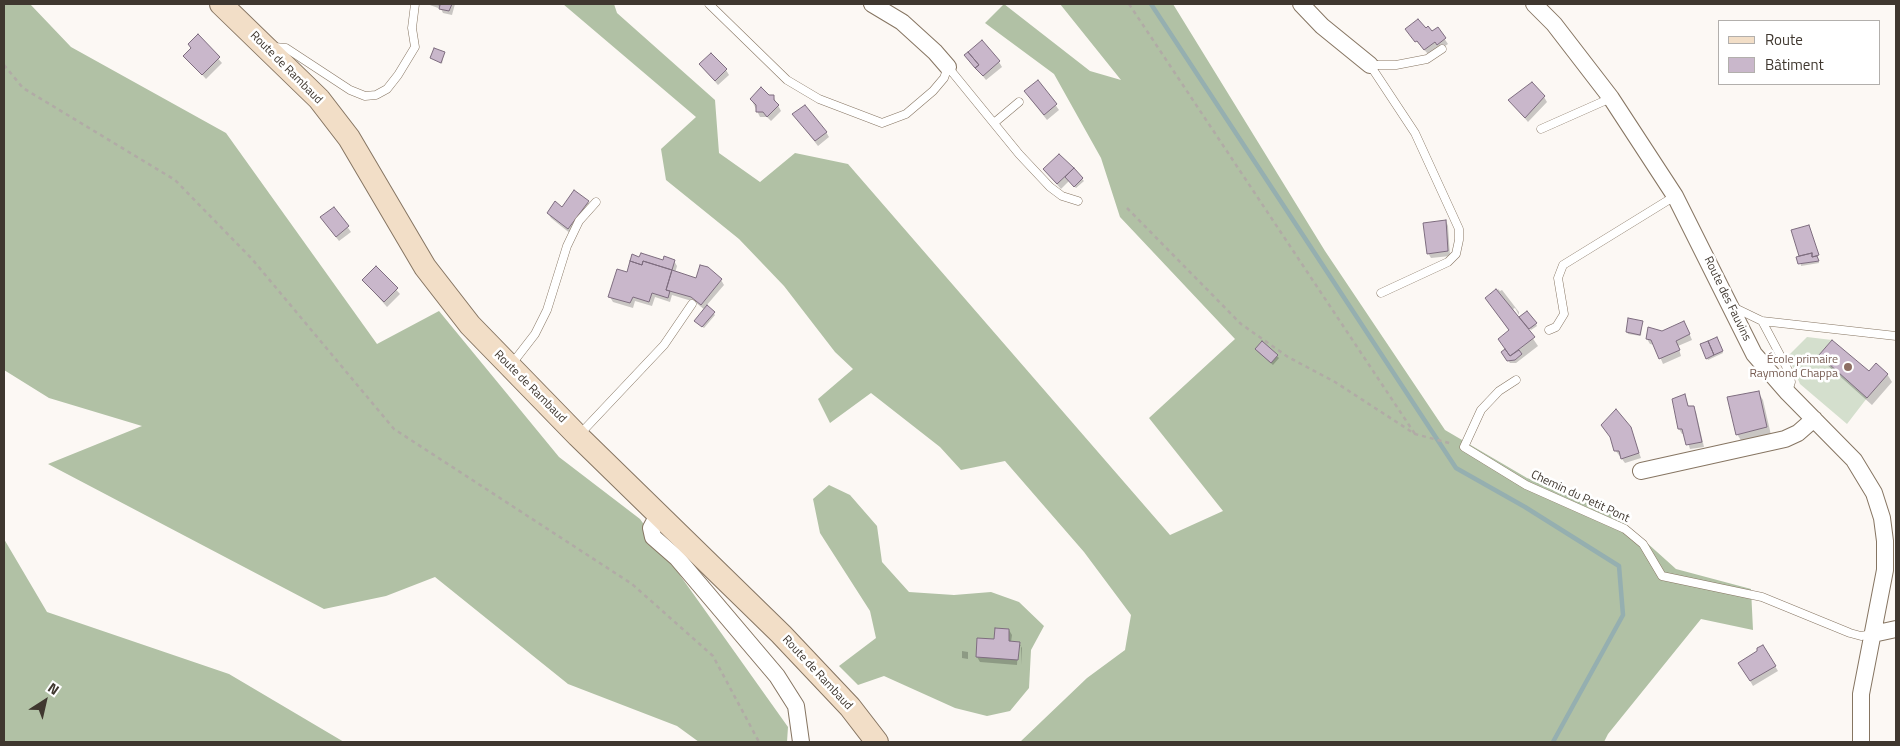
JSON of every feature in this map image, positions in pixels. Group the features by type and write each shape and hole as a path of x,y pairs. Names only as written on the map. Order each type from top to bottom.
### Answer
{"street":[{"name":"Route de Rambaud","path":"221,4 319,99 349,138 407,239 444,295 510,367 578,436 659,513 817,671 877,742"},
{"path":"872,4 902,22 948,66"},
{"path":"1301,4 1322,26 1370,65"},
{"name":"Route des Fauvins","path":"1534,4 1554,24 1611,98 1675,196 1754,354 1788,393 1854,460 1874,493 1882,518 1885,541 1885,570 1861,694 1861,742"},
{"path":"1641,471 1785,440 1798,433 1814,419"},
{"path":"659,513 651,528 653,537 677,558 777,676 796,706 800,742"},
{"path":"1873,634 1896,629"}],"lane":[{"path":"267,48 286,48 350,90 365,96 376,95 387,89 398,76 416,47 412,28 415,4"},
{"path":"709,4 787,80 819,98 882,123 906,114 933,92 944,78 948,66"},
{"path":"1370,65 1396,66 1426,59 1442,49"},
{"path":"1370,65 1415,133 1452,212 1459,234 1456,254 1448,262 1382,293"},
{"path":"948,66 1019,154 1050,187 1062,196 1078,201"},
{"path":"1542,130 1611,98"},
{"path":"994,123 1019,102"},
{"path":"1549,330 1556,327 1564,314 1558,278 1563,265 1675,196"},
{"path":"510,367 535,334 548,310 567,246 579,221 596,202"},
{"path":"578,436 664,345 692,304"},
{"path":"1731,306 1762,321 1896,336"},
{"path":"1762,321 1788,370 1791,382 1788,393"},
{"name":"Chemin du Petit Pont","path":"1516,380 1499,391 1481,410 1464,447 1526,485 1625,529 1643,544 1662,576 1762,597 1850,633 1861,636 1873,634"}],"path":[{"path":"1129,4 1415,434"},
{"path":"4,65 23,88 175,180 252,260 394,429 632,584 713,656 759,742"},
{"path":"1127,208 1241,324 1288,357 1334,382 1415,434 1446,442"}],"green space":[{"path":"4,4 30,4 71,47 226,133 377,344 439,311 559,457 640,519 788,727 787,742 699,742 677,726 568,684 435,577 386,596 324,609 48,464 142,426 49,398 4,370"},
{"path":"563,4 614,4 617,13 715,100 719,153 760,182 795,153 848,164 1170,535 1223,511 1149,418 1235,339 1120,217 1101,158 1054,74 985,23 1004,4 1090,71 1121,80 1060,4 1173,4 1325,251 1445,430 1527,478 1607,507 1676,569 1751,589 1753,630 1701,619 1608,734 1604,742 1020,742 1087,678 1125,650 1131,615 1084,552 1005,461 961,470 940,447 871,393 830,423 818,399 853,369 835,352 784,286 739,239 666,180 661,149 696,117"},
{"path":"1807,337 1832,340 1819,355 1867,398 1847,424 1800,384 1788,356"},
{"path":"829,485 850,495 877,526 882,562 909,592 954,595 991,592 1019,602 1044,626 1031,650 1029,688 1010,711 987,716 955,708 884,676 858,685 839,666 876,638 870,611 820,533 813,499"},
{"path":"4,539 47,612 229,674 344,742 4,742"}],"building":[{"path":"435,4 452,4 449,11 439,9 440,5"},
{"path":"1418,19 1426,28 1428,26 1432,31 1438,27 1446,38 1437,45 1435,42 1424,50 1405,29"},
{"path":"198,34 220,57 202,75 183,56 191,48 188,44"},
{"path":"982,40 1000,61 983,76 975,68 979,65 968,52"},
{"path":"434,48 445,52 441,63 430,58"},
{"path":"968,52 979,65 975,68 964,55"},
{"path":"711,53 727,69 715,81 699,64"},
{"path":"1038,80 1057,104 1044,115 1024,91"},
{"path":"1532,82 1545,96 1525,118 1508,100"},
{"path":"761,87 769,95 774,95 774,100 779,105 767,117 763,112 756,112 756,105 750,99"},
{"path":"805,105 827,132 815,141 792,114"},
{"path":"1059,154 1074,168 1057,184 1043,169"},
{"path":"1074,168 1083,178 1074,187 1065,177"},
{"path":"574,190 589,201 568,229 547,213 555,201 562,207"},
{"path":"334,207 349,226 336,237 320,217"},
{"path":"1446,220 1448,251 1427,254 1423,223"},
{"path":"1809,225 1819,255 1812,257 1812,253 1799,256 1791,230"},
{"path":"641,253 663,260 664,256 675,260 672,270 643,261 642,265 630,261 632,254 639,257"},
{"path":"1812,253 1812,257 1817,256 1819,261 1798,264 1796,257"},
{"path":"630,261 642,265 643,261 672,270 666,290 670,291 668,298 652,293 649,302 633,297 630,303 608,297 617,269 627,272"},
{"path":"700,265 708,267 722,279 701,305 691,297 666,290 672,270 696,278"},
{"path":"376,266 398,288 384,302 362,280"},
{"path":"1496,289 1535,337 1510,356 1498,339 1509,330 1485,298"},
{"path":"707,305 715,312 702,327 694,321"},
{"path":"1527,311 1537,323 1529,329 1519,317"},
{"path":"1628,318 1643,321 1640,335 1626,332"},
{"path":"1684,321 1690,334 1676,341 1680,350 1659,359 1651,340 1646,339 1648,327 1662,331"},
{"path":"1717,337 1723,351 1714,355 1708,341"},
{"name":"École primaire Raymond Chappa","path":"1832,340 1869,371 1876,363 1888,374 1867,398 1819,355"},
{"path":"1262,341 1278,355 1271,363 1255,349"},
{"path":"1708,341 1714,355 1706,359 1700,344"},
{"path":"1505,349 1510,356 1519,350 1522,354 1515,360 1507,361 1501,352"},
{"path":"1759,391 1767,427 1736,435 1727,397"},
{"path":"1685,394 1688,406 1694,406 1702,442 1686,445 1682,429 1678,429 1672,399"},
{"path":"1616,409 1631,427 1639,453 1621,459 1619,451 1614,451 1610,437 1601,425"},
{"path":"995,628 1009,629 1009,641 1020,642 1018,660 976,657 977,638 994,639"},
{"path":"1763,645 1776,666 1750,681 1738,663"}],"waterway":[{"path":"1151,4 1456,468 1525,507 1619,566 1623,615 1553,742"}],"place":[{"name":"École primaire Raymond Chappa","path":"1848,367"}]}
